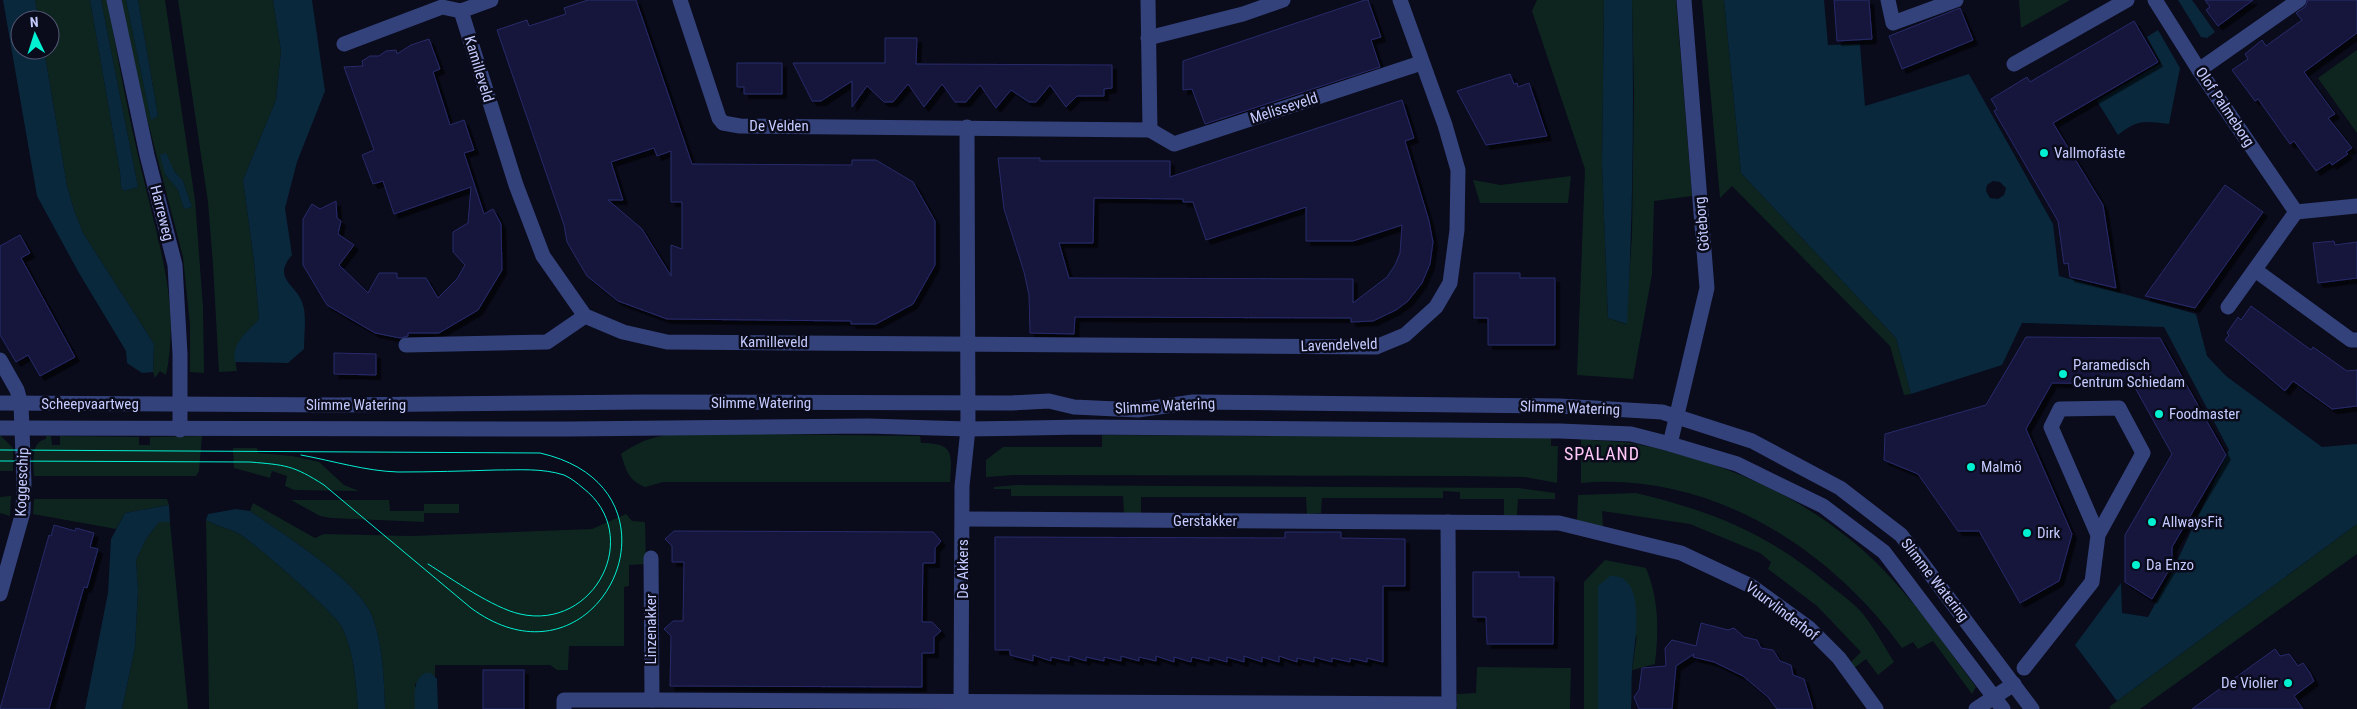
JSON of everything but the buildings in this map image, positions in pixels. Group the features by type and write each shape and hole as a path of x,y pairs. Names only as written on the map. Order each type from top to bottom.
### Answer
{"street":[{"name":"Harreweg","path":"114,0 147,155 175,265 180,354 180,430"},
{"path":"344,44 442,6 461,11 491,0"},
{"name":"De Velden","path":"680,0 723,123 740,126 1150,130"},
{"path":"1148,0 1150,130"},
{"path":"1148,38 1243,14 1283,0"},
{"name":"Lavendelveld","path":"967,344 1376,347 1405,335 1436,307 1450,284 1457,230 1458,170 1400,0"},
{"name":"Göteborg","path":"1670,444 1707,288 1684,0"},
{"path":"1888,0 1893,24 1956,0"},
{"path":"2014,64 2126,0"},
{"name":"Olof Palmeborg","path":"2155,0 2199,70 2296,212"},
{"path":"2199,70 2299,0"},
{"name":"Kamilleveld","path":"461,11 516,186 543,256 586,316 623,332 667,342 967,344"},
{"name":"Melisseveld","path":"1150,130 1174,144 1421,63"},
{"path":"967,127 968,403"},
{"path":"2228,307 2296,212 2357,206"},
{"path":"2255,270 2351,340 2357,340"},
{"path":"406,344 547,342 586,316"},
{"name":"Koggeschip","path":"0,360 17,390 21,404 23,427 23,512 7,545 0,594"},
{"name":"Slimme Watering","path":"180,404 968,403 1049,401 1074,407 1138,410 1192,402 1559,406 1662,412 1752,441 1840,488 1901,536 2032,709"},
{"name":"Scheepvaartweg","path":"0,403 180,404"},
{"name":"De Akkers","path":"961,705 962,486 968,429 968,403"},
{"path":"2024,668 2092,582 2098,536 2143,453 2119,408 2060,409 2051,427 2098,536"},
{"name":"Slimme Watering","path":"180,430 570,430 859,426 968,429 1574,431 1631,434 1737,464 1823,506 1884,552 1998,703"},
{"name":"Scheepvaartweg","path":"0,428 180,430"},
{"name":"Gerstakker","path":"963,519 1559,523 1573,526"},
{"path":"564,709 564,700 961,705 1449,706 1448,522"},
{"name":"Vuurvlinderhof","path":"1573,526 1681,553 1751,586 1809,628 1838,658 1876,709"},
{"name":"Linzenakker","path":"651,558 652,700"},
{"path":"1976,709 1998,703 2014,684"}],"green space":[{"path":"35,0 90,0 121,187 124,191 138,187 101,0 107,0 132,129 165,272 171,323 166,375 160,371 155,378 153,372 154,344 83,233 74,210 67,186 46,60 60,60 60,10 36,10"},
{"path":"121,0 126,0 151,119 158,116 138,0 165,0 195,200 203,307 204,373 190,372 190,325 183,257 136,76","holes":["174,171 183,181 192,207 184,209 178,190 165,174"]},
{"path":"178,0 273,0 281,51 276,100 243,180 254,261 259,319 239,342 235,354 237,371 219,372 208,202"},
{"path":"1537,0 1604,0 1602,165 1608,318 1626,324 1632,235 1634,92 1632,0 1676,0 1692,196 1654,201 1652,274 1633,379 1577,375 1585,169 1532,11"},
{"path":"1702,0 1724,0 1741,173 1896,338 1911,394 1904,395 1890,346 1732,186 1720,198"},
{"path":"2019,0 2070,0 2021,28"},
{"path":"2357,50 2357,133 2318,78"},
{"path":"1571,176 1568,203 1480,203 1473,180 1501,185"},
{"path":"684,433 920,436 921,443 940,445 949,452 951,464 950,482 663,482 645,487 631,478 626,470 621,454 636,444 651,439"},
{"path":"0,435 13,448 13,471 0,471"},
{"path":"1102,435 1551,438 1551,446 1558,446 1557,483 1525,477 1460,476 1014,475 986,477 986,460 1003,447 1102,447"},
{"path":"46,436 51,436 52,445 60,445 60,436 139,437 139,445 150,445 150,437 202,436 199,471 196,476 34,476 35,449 37,444 46,439"},
{"path":"1581,439 1631,443 1704,461 1739,474 1805,508 1865,552 1892,579 1925,618 1976,687 1972,694 1933,641 1918,649 1913,642 1902,648 1872,611 1839,578 1802,548 1762,523 1720,503 1675,490 1629,483 1581,483"},
{"path":"233,448 257,448 258,453 292,456 319,462 344,485 359,491 294,490 285,486 287,476 272,471 270,478 234,468"},
{"path":"1016,485 1518,488 1555,493 1555,499 1518,499 1517,515 1504,515 1504,499 1460,499 1460,492 1443,491 1443,498 1322,498 1321,513 1307,514 1306,497 1141,497 1141,513 1124,513 1123,496 1011,496 1011,489 994,489 994,487"},
{"path":"1636,493 1665,500 1716,517 1740,527 1786,553 1860,610 1894,662 1878,675 1866,659 1854,668 1851,662 1861,652 1817,606 1768,569 1771,562 1760,553 1690,524 1602,511 1603,527 1577,522 1578,495"},
{"path":"11,496 10,516 0,513 0,497"},
{"path":"34,499 167,499 169,505 125,513 116,529 33,514"},
{"path":"291,500 389,500 390,511 424,511 424,504 459,504 459,513 424,513 424,522 331,518 320,516"},
{"path":"253,503 315,538 324,534 411,536 592,529 626,514 632,521 645,522 646,564 629,565 629,586 624,587 624,646 569,646 568,670 557,670 550,665 435,665 435,677 431,673 415,684 415,709 385,709 379,640 373,618 365,603 353,589 319,559 250,511"},
{"path":"206,520 237,533 250,541 336,619 342,627 352,657 358,709 209,709"},
{"path":"159,522 170,522 188,709 122,709 135,647 138,591 136,560 146,539"},
{"path":"2357,524 2357,554 2140,709 2111,709 2109,707"},
{"path":"1605,560 1646,568 1656,604 1657,640 1655,664 1632,670 1637,635 1599,709 1584,709 1584,582"},
{"path":"1477,667 1571,668 1570,709 1457,709 1457,694 1476,693"}],"water":[{"path":"3,0 35,0 36,10 10,10 10,40"},
{"path":"90,0 101,0 138,187 124,191 121,187"},
{"path":"126,0 138,0 158,116 151,120"},
{"path":"273,0 312,0 325,91 297,162 285,208 292,255 284,271 285,277 297,294 304,309 304,349 288,363 235,362 234,355 238,343 259,319 254,261 243,180 276,100 281,51"},
{"path":"1604,0 1632,0 1633,162 1627,324 1608,318 1602,165"},
{"path":"1724,0 1824,0 1828,45 1860,44 1865,106 1969,74 2053,224 2059,276 2196,314 2207,356 2226,376 2322,447 2357,444 2357,524 2117,701 2075,645 2121,583 2122,613 2148,617 2171,574 2229,450 2164,327 2022,323 2002,365 1911,394 1896,338 1741,173","holes":["1993,181 2000,182 2006,188 2004,195 1998,199 1990,198 1986,191 1987,185"]},
{"path":"2178,0 2192,0 2215,32 2207,38 2201,37"},
{"path":"2158,30 2180,68 2169,124 2142,122 2131,126 2118,135 2097,101 2161,63 2147,37"},
{"path":"13,60 46,60 67,186 74,210 83,233 154,344 153,372 142,373 127,363 126,351 79,273 37,196"},
{"path":"166,153 174,171 183,181 192,207 184,209 178,190 165,174 160,155"},
{"path":"169,505 170,522 159,522 146,539 136,560 138,591 135,647 122,709 85,709 108,593 111,539 125,513"},
{"path":"236,509 250,511 300,545 337,574 365,603 373,618 379,640 385,709 358,709 352,657 342,627 336,619 250,541 237,533 206,520 208,514"},
{"path":"1610,576 1622,578 1630,586 1635,598 1636,629 1631,709 1598,709 1598,586"},
{"path":"425,673 431,673 437,679 438,709 415,709 416,684"}],"tram line":[{"path":"0,450 540,453 588,474 614,506 622,543 613,579 591,610 558,628 517,630 471,608 324,485 304,473 288,467 250,462 0,461"},
{"path":"301,455 362,468 398,472 539,470 556,473 564,475 583,488 601,508 609,530 610,553 602,575 589,594 570,608 547,615 520,614 509,611 473,592 428,564"}],"place":[{"name":"Vallmofäste","path":"2044,153"},
{"name":"Paramedisch Centrum Schiedam","path":"2063,374"},
{"name":"Foodmaster","path":"2159,414"},
{"name":"Malmö","path":"1971,467"},
{"name":"AllwaysFit","path":"2152,522"},
{"name":"Dirk","path":"2027,533"},
{"name":"Da Enzo","path":"2136,565"},
{"name":"De Violier","path":"2288,683"}],"district":[{"name":"SPALAND","path":"1602,454"}]}
